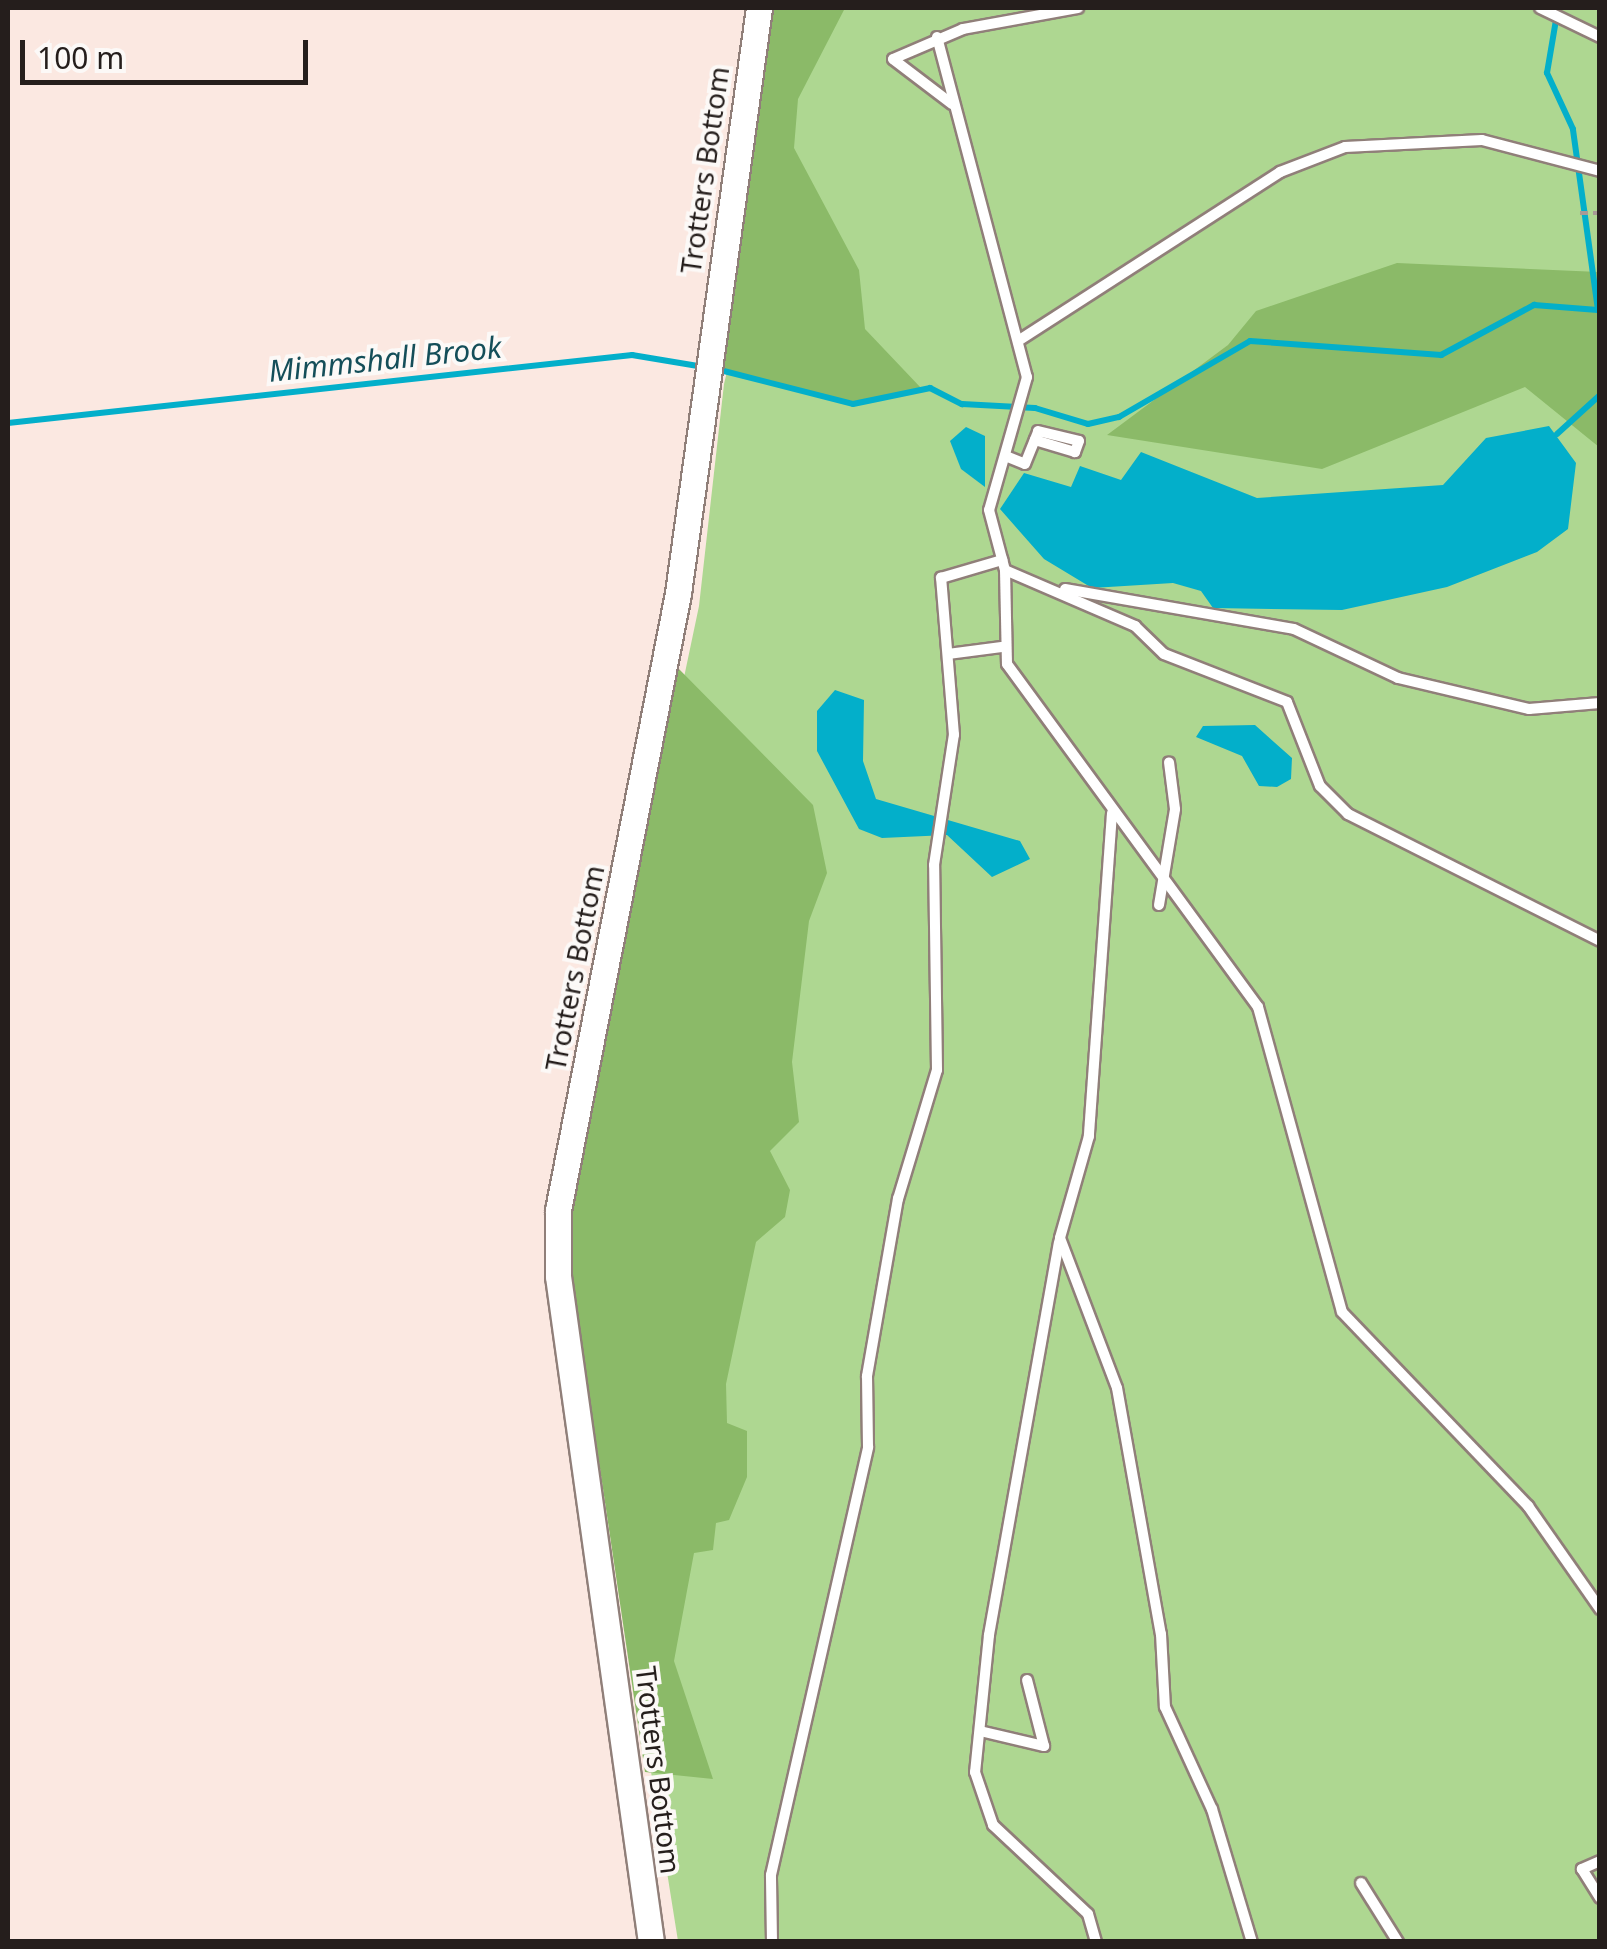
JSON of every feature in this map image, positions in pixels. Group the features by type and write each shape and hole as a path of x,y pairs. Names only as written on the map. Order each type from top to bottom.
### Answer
{"street":[{"name":"Trotters Bottom","path":"651,1942 556,1243 710,369 759,8"}],"lane":[{"path":"953,105 893,60 937,37 1078,8"},
{"path":"1545,10 1570,17 1600,37"},
{"path":"937,37 1021,339 1028,394 989,510 1004,565 1002,647 1112,813 1160,871 1258,1007 1342,1312 1528,1506 1600,1609"},
{"path":"1021,339 1280,172 1344,148 1456,138 1600,172"},
{"path":"1008,458 1025,464 1035,440"},
{"path":"772,1942 772,1875 868,1447 866,1376 898,1199 937,1070 930,981 954,735 942,578 1004,565 1064,589 1135,626 1164,654 1286,702 1320,786 1348,814 1600,941"},
{"path":"1064,589 1294,629 1398,678 1529,710 1600,703"},
{"path":"948,654 1002,647"},
{"path":"1159,905 1160,871 1175,808 1168,762"},
{"path":"1096,1942 1088,1914 986,1814 976,1772 1060,1238 1088,1136 1112,813"},
{"path":"1060,1238 1117,1388 1161,1634 1164,1707 1212,1810 1252,1942"},
{"path":"980,1731 1044,1746 1026,1680"},
{"path":"1600,1861 1582,1868 1600,1898"},
{"path":"1361,1884 1398,1942"}],"path":[{"path":"1580,213 1600,212"}],"green space":[{"path":"768,8 845,8 798,99 794,148 859,270 865,329 921,388 853,404 718,369"},
{"path":"838,8 1599,8 1599,1941 678,1941 566,1239 699,606 724,384 808,38"},
{"path":"1397,263 1599,272 1599,447 1525,387 1322,469 1107,435 1228,345 1256,311"},
{"path":"677,667 813,805 827,873 809,921 792,1062 799,1122 770,1151 790,1190 785,1217 756,1242 726,1384 727,1423 747,1431 747,1477 729,1520 716,1523 713,1550 694,1553 674,1661 713,1779 645,1772 566,1239 575,1144"}],"water":[{"path":"1549,426 1576,463 1568,529 1537,552 1447,587 1342,610 1213,608 1201,591 1173,583 1092,588 1044,559 1000,509 1024,473 1071,487 1080,466 1121,480 1141,452 1257,498 1443,485 1486,438"},
{"path":"966,427 985,436 985,487 961,469 950,441"},
{"path":"835,690 864,700 863,761 876,799 1020,841 1030,859 992,877 947,835 882,838 859,829 817,751 817,711"},
{"path":"1255,725 1292,758 1291,779 1277,787 1259,786 1242,756 1196,737 1203,726"}],"waterway":[{"path":"716,369 853,404 930,388 962,404 1035,408 1088,424 1119,417 1250,341 1441,355 1534,305 1598,310 1573,129 1547,73 1558,8"},
{"name":"Mimmshall Brook","path":"8,423 632,355 704,367"},
{"path":"1557,434 1600,395"}]}
